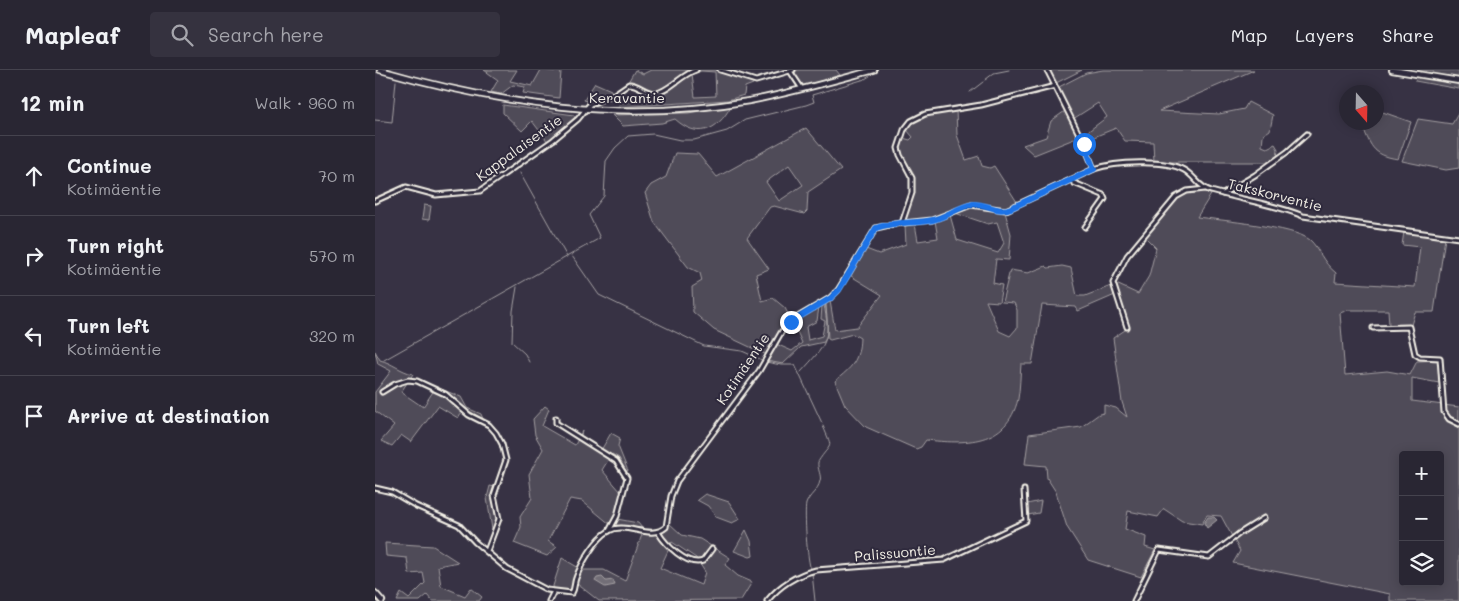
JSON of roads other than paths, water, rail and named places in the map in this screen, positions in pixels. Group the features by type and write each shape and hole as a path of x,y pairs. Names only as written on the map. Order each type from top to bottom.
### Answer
{"main road":[{"name":"Keravantie","path":"381,70 487,97 585,110 689,108 748,101 802,90 874,70"},
{"path":"1392,70 1459,81"},
{"path":"375,593 382,601"}],"street":[{"name":"Kappalaisentie","path":"375,201 406,187 436,195 480,191 538,152 579,119 591,104 613,95 627,84 636,85 650,93 660,93 682,76 696,70"},
{"path":"720,70 756,81 792,71 802,90"},
{"path":"1047,70 1084,144 1094,169"},
{"path":"902,223 912,193 912,178 898,148 904,130 911,121 922,115 981,105 1055,86"},
{"path":"1223,194 1255,176 1307,134"},
{"name":"Takskorventie","path":"1094,169 1111,165 1167,164 1184,170 1205,189 1283,208 1303,216 1459,238"},
{"name":"Kotimäentie","path":"659,532 666,527 668,522 671,496 677,481 759,371 782,331 796,318 831,298 839,290 876,228 939,218 971,205 1006,210 1094,169"},
{"path":"1071,180 1074,184 1103,195 1105,199 1085,227"},
{"path":"1127,327 1113,283 1127,256 1176,198 1187,192 1205,189"},
{"path":"1373,328 1409,327 1415,354 1420,357 1440,358 1444,412 1449,419 1459,424"},
{"path":"382,392 395,384 408,380 417,381 445,394 469,415 489,425 496,433 502,444 506,460 494,495 499,519 487,551"},
{"path":"375,488 392,492 416,506 459,525 475,542 507,569 553,592 572,593 580,570 617,516 627,478 616,461 556,424 556,418"},
{"name":"Palissuontie","path":"767,601 785,584 803,574 816,570 944,560 1026,521 1024,490"},
{"path":"1134,601 1159,550 1209,557 1240,533 1265,518"},
{"path":"608,531 622,529 659,532 670,549 694,562 703,561 712,549"},
{"path":"549,601 553,592"}],"waterway":[{"path":"985,80 994,73 1009,70"},
{"path":"384,360 600,238 589,215 604,196 606,161 615,148 628,136 653,134 680,140 694,140 727,131 745,120 806,105 814,102 812,95 865,79 873,74"},
{"path":"375,120 392,122 396,81"},
{"path":"970,92 983,82"},
{"path":"520,173 567,257"},
{"path":"572,256 599,295 704,346 742,351 762,360"},
{"path":"517,287 513,311 512,342 525,354 529,362"},
{"path":"801,372 825,342 827,335 825,302"},
{"path":"766,362 795,365 822,423"},
{"path":"811,570 807,547 805,509 807,501 820,481 818,462 830,443 823,426"},
{"path":"812,573 815,601"}]}
